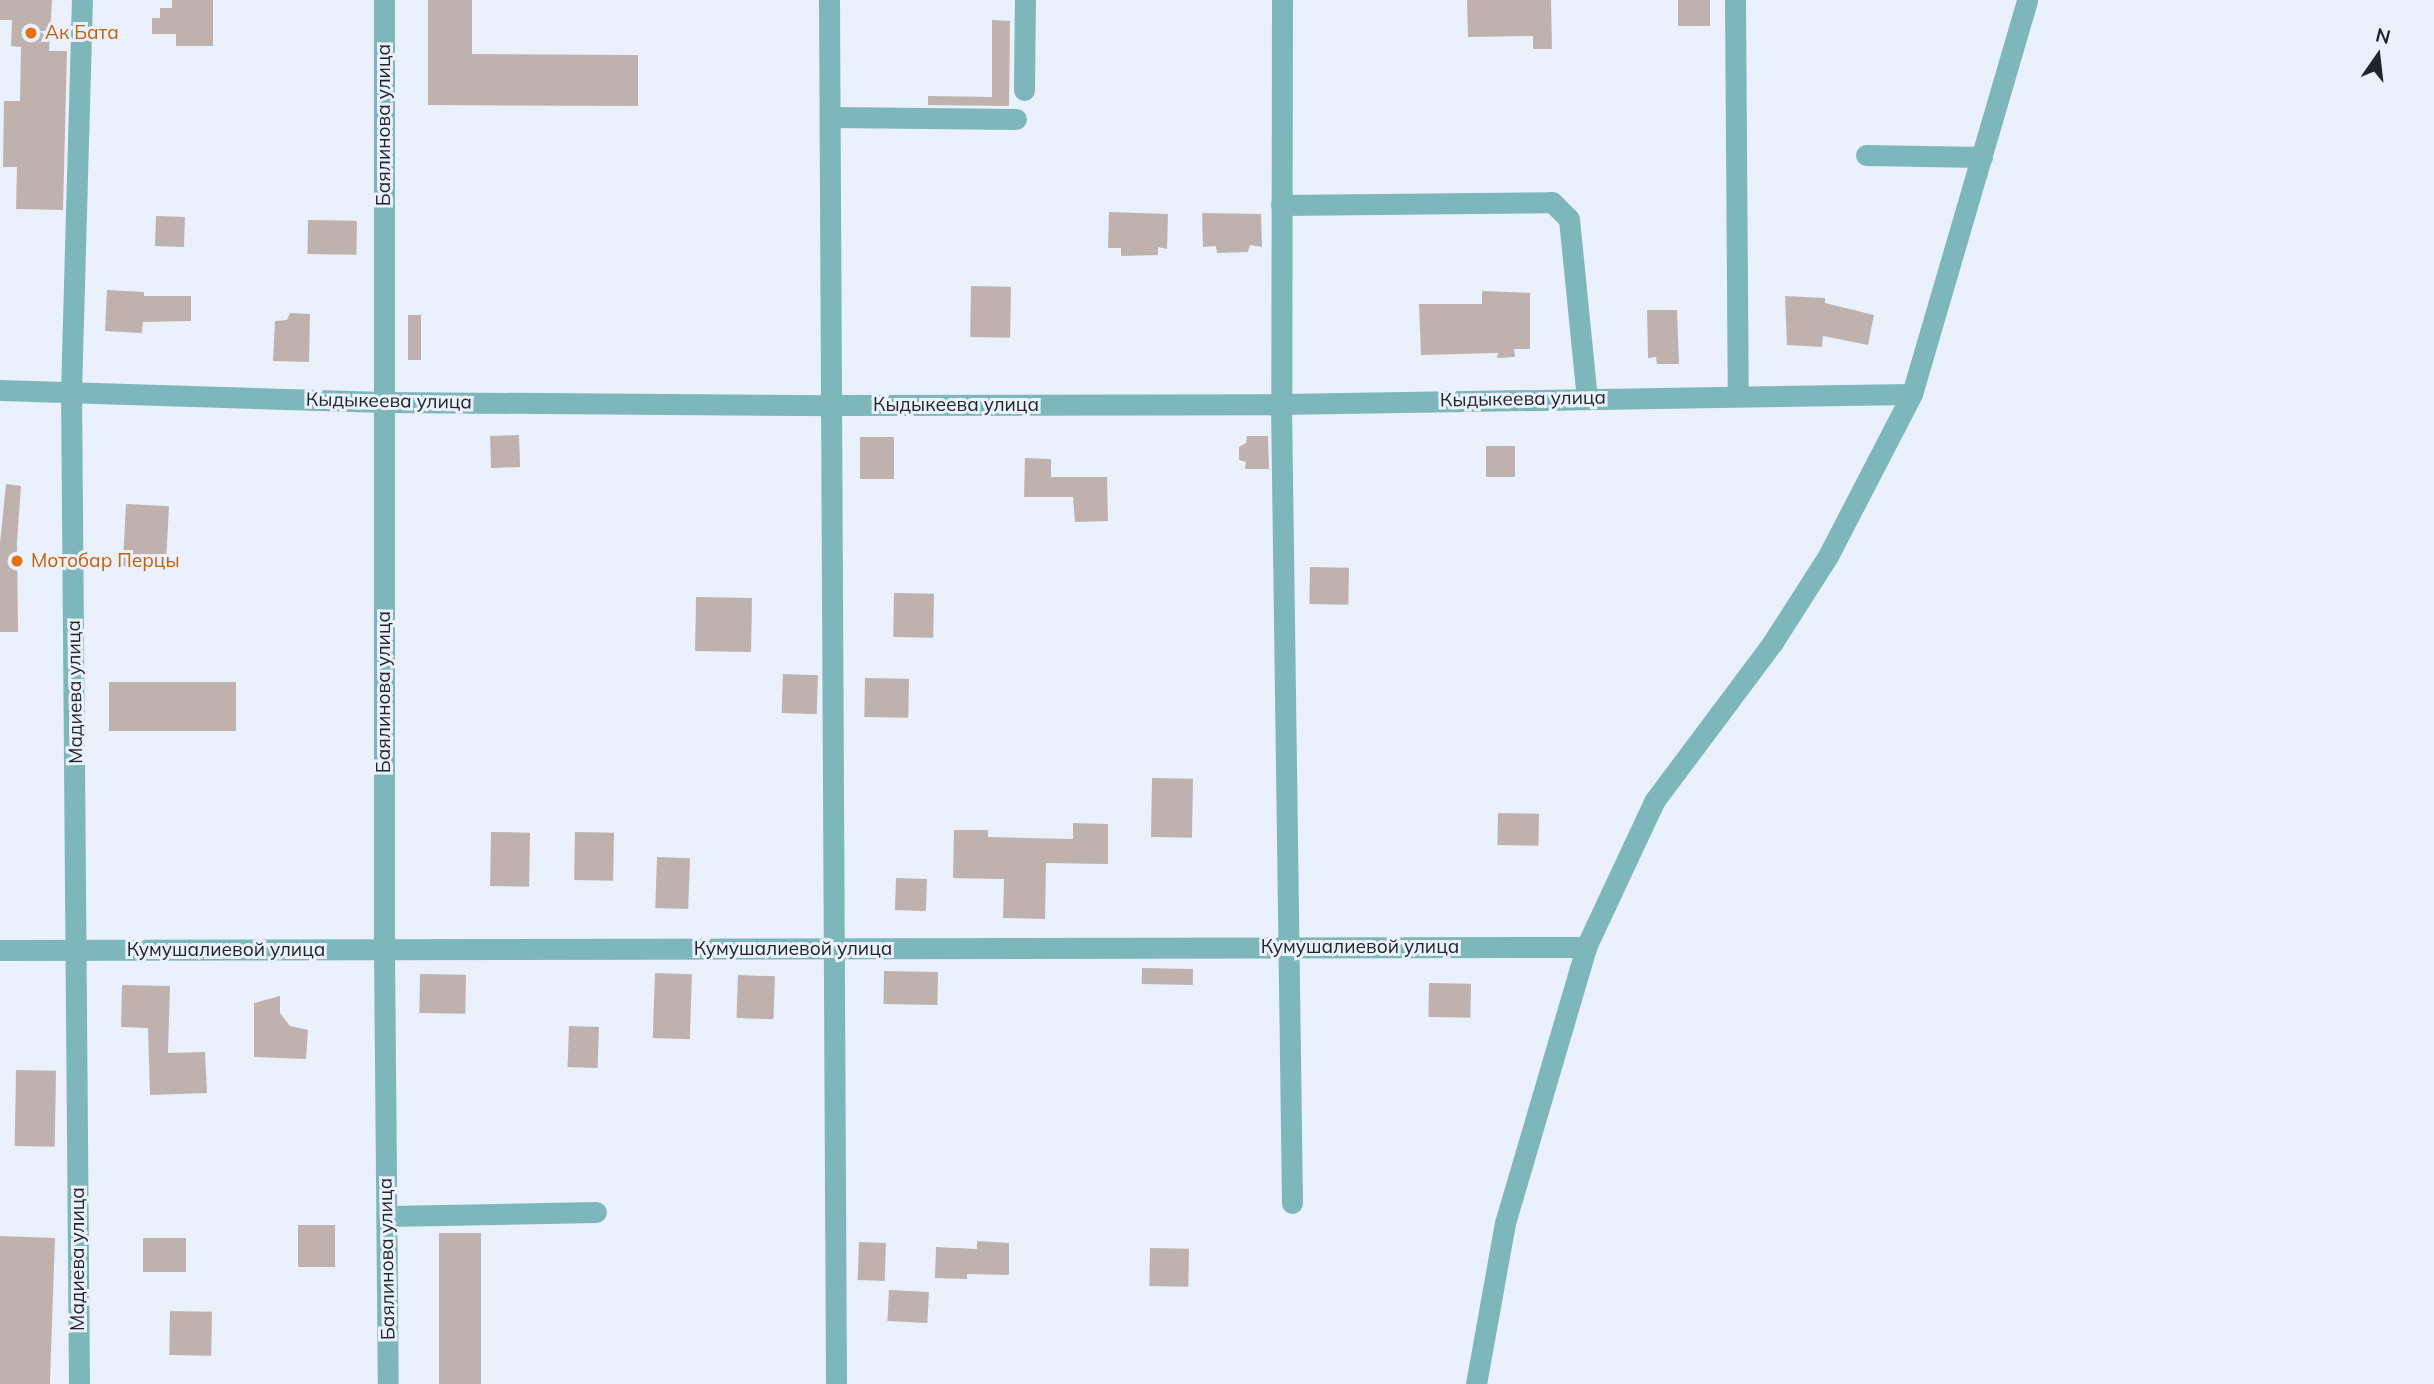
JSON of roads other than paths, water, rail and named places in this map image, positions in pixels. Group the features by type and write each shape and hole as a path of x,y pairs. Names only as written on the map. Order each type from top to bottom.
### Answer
{"street":[{"name":"Мадиева улица","path":"79,1384 71,392 82,0"},
{"name":"Баялинова улица","path":"384,0 384,950 388,1384"},
{"path":"829,0 836,949 836,1384"},
{"path":"1024,90 1025,0"},
{"path":"1282,0 1281,404 1292,1203"},
{"path":"1735,0 1738,395"},
{"path":"1476,1384 1505,1223 1586,947 1655,800 1787,621 1828,556 1912,394 2027,0"},
{"path":"831,117 1016,119"},
{"path":"1866,155 1982,156"},
{"path":"1281,205 1552,202 1569,219 1587,398"},
{"name":"Кыдыкеева улица","path":"0,390 384,401 833,405 1281,404 1912,394"},
{"name":"Кумушалиевой улица","path":"0,950 1586,947"},
{"path":"387,1216 596,1212"}],"place":[{"name":"Ак Бата","path":"31,33"},
{"name":"Мотобар Перцы","path":"17,561"}]}
